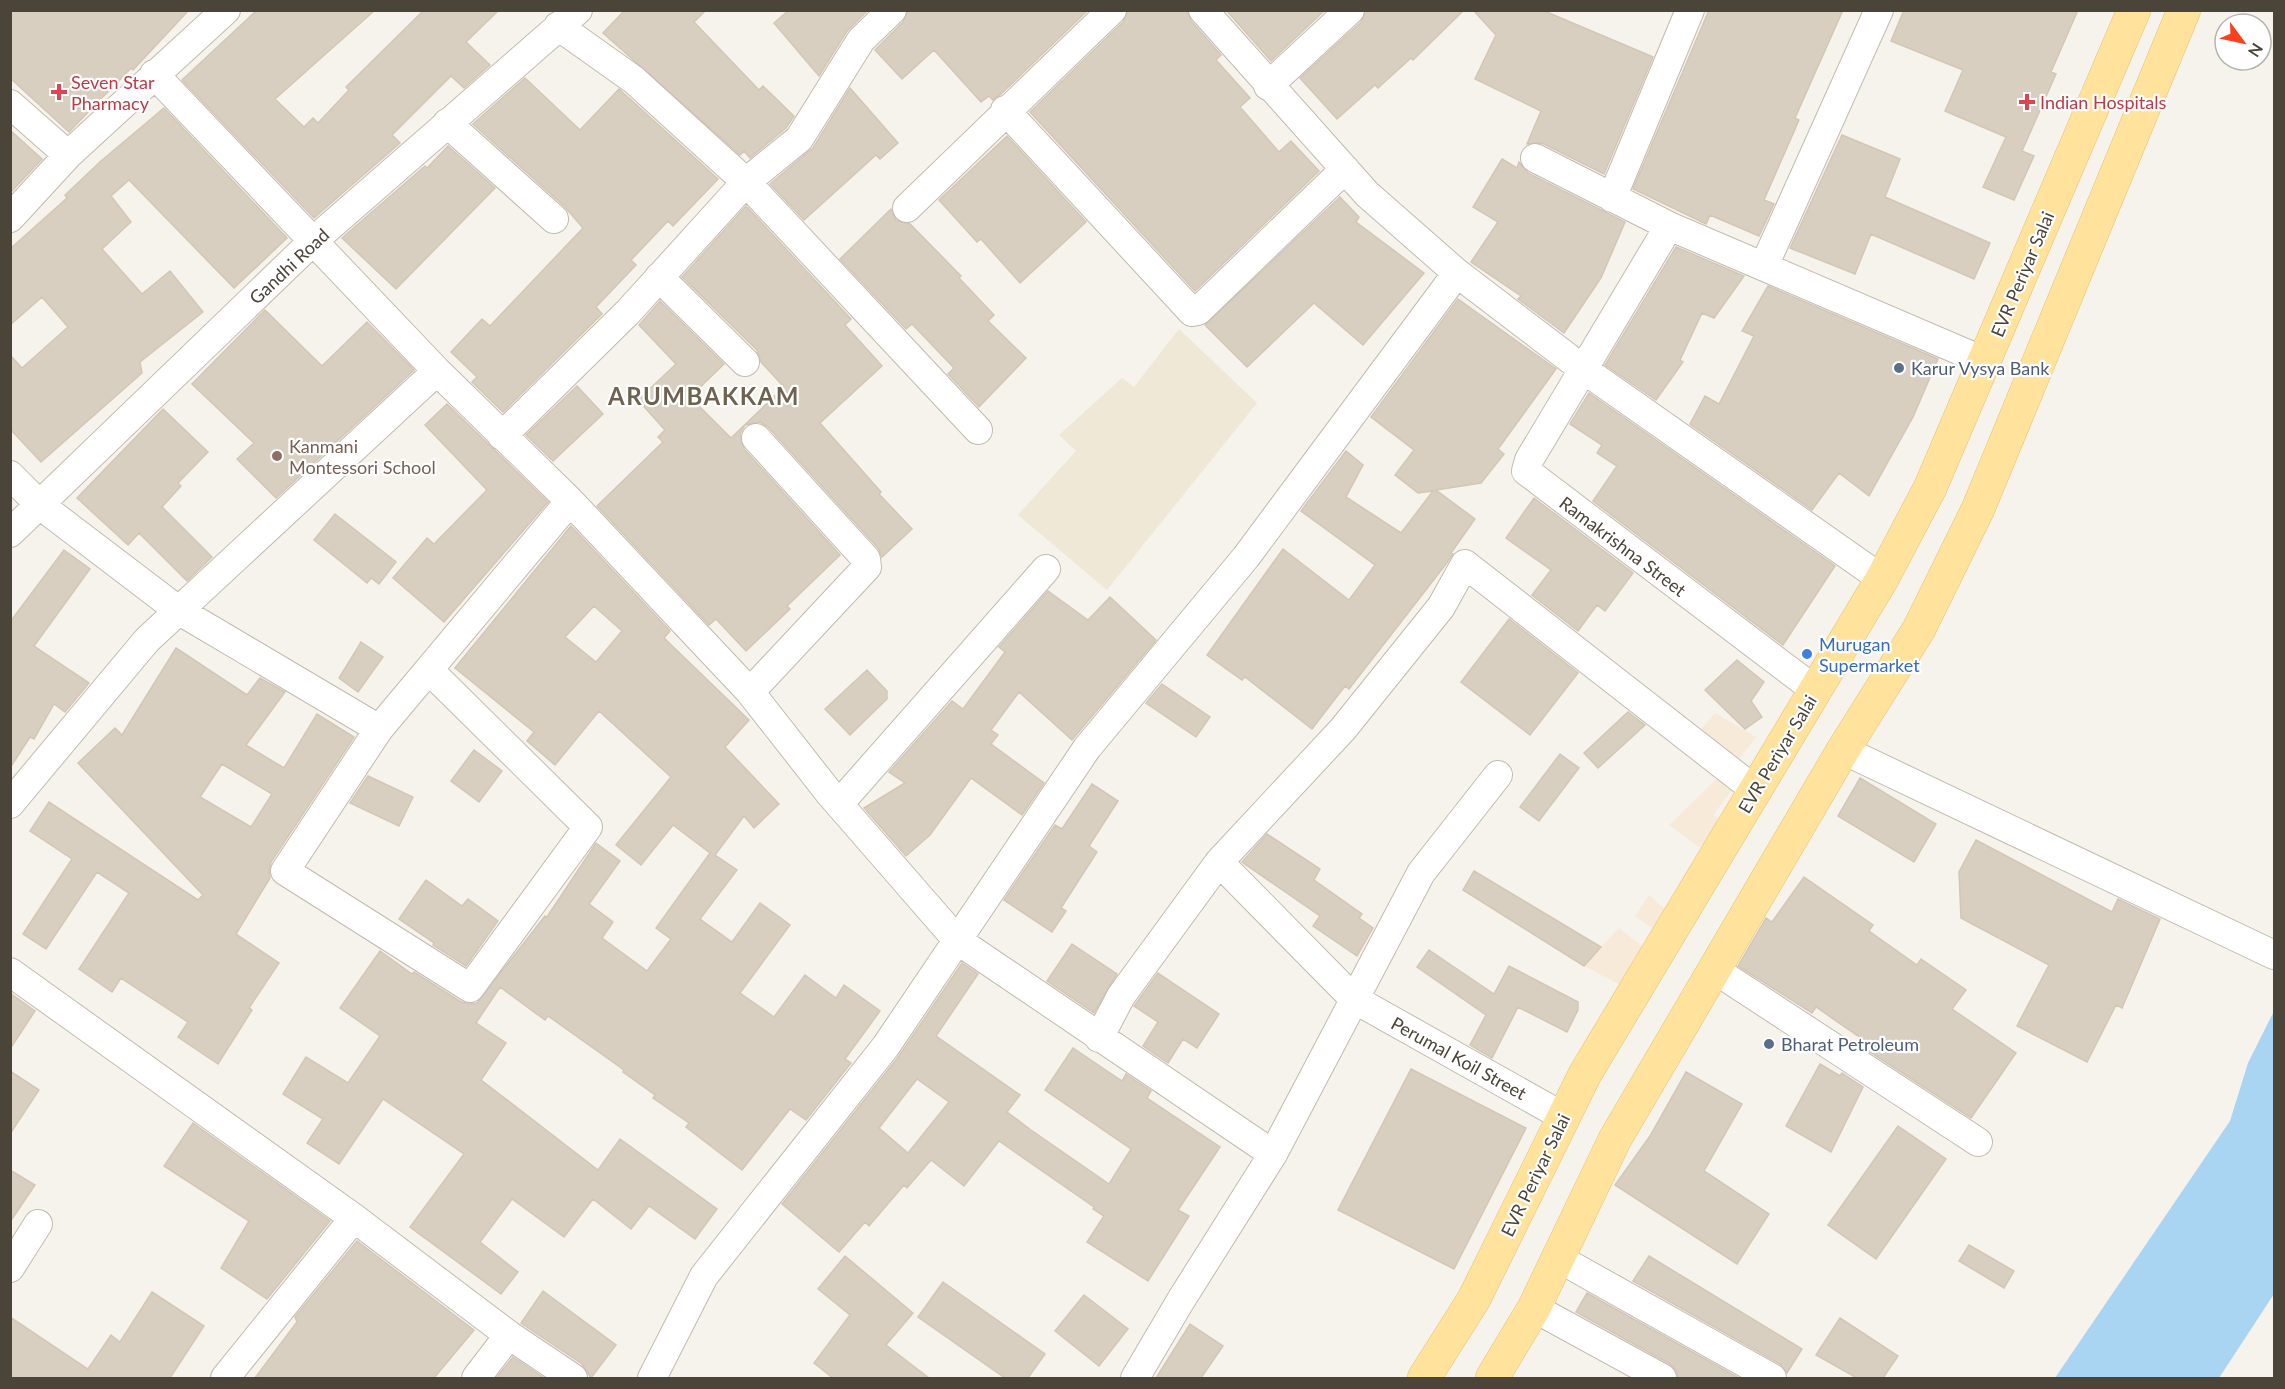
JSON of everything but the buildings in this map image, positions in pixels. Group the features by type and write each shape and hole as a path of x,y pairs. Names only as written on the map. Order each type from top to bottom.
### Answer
{"main road":[{"name":"EVR Periyar Salai","path":"1424,1378 1474,1299 1585,1074 1882,579 1930,488 2134,10"},
{"path":"1492,1378 1534,1308 1615,1139 1844,750 1919,629 1978,509 2184,10"}],"street":[{"path":"10,218 68,155 226,10"},
{"path":"502,436 659,278 746,182 799,140 861,40 892,10"},
{"path":"907,208 1005,110 1112,10"},
{"path":"1203,10 1268,86 1368,194 1457,273 1583,369 1882,579"},
{"path":"1268,86 1350,10"},
{"path":"1612,198 1690,10"},
{"path":"1764,266 1880,10"},
{"path":"568,18 746,182 978,429"},
{"name":"Gandhi Road","path":"10,533 312,242 568,18"},
{"path":"154,74 437,372 570,501 750,692 838,804 957,940 1274,1154"},
{"path":"10,104 68,155"},
{"path":"1005,110 1192,312 1198,311 1345,169"},
{"path":"447,123 554,219"},
{"path":"1535,158 1669,226 1984,361"},
{"path":"1583,369 1669,226"},
{"path":"652,1378 704,1276 886,1046 1087,748 1246,557 1457,273"},
{"path":"659,278 745,362"},
{"name":"Ramakrishna Street","path":"1583,369 1528,460 1526,471 1815,690"},
{"path":"10,804 147,640 437,372"},
{"path":"750,692 867,567 866,559 756,438"},
{"path":"10,475 40,505 178,610 379,729"},
{"path":"429,670 588,827 470,988 285,871 379,729 570,501"},
{"path":"1099,1038 1121,996 1219,862 1342,729 1441,607 1466,564 1755,790"},
{"path":"838,804 1046,569"},
{"path":"1844,750 2267,952"},
{"path":"1136,1378 1181,1300 1274,1154 1421,873 1498,775"},
{"name":"Perumal Koil Street","path":"1219,862 1354,999 1564,1117"},
{"path":"1715,970 1978,1142"},
{"path":"10,972 354,1218 509,1335 573,1378"},
{"path":"225,1378 354,1218"},
{"path":"10,1268 38,1224"},
{"path":"1558,1258 1772,1378"},
{"path":"1534,1308 1662,1378"},
{"path":"476,1378 509,1335"}],"shaded area":[{"path":"1179,329 1257,403 1107,590 1018,515 1076,451 1059,435 1122,378 1134,387"},
{"path":"1715,713 1756,737 1730,770 1692,740"},
{"path":"1719,777 1732,790 1713,815 1734,827 1699,847 1669,825"},
{"path":"1649,895 1670,914 1658,932 1635,916"},
{"path":"1619,928 1656,957 1626,988 1584,966"}],"water":[{"path":"2274,1011 2274,1294 2219,1378 2055,1378 2230,1121 2248,1063"}],"place":[{"name":"Seven Star Pharmacy","path":"59,92"},
{"name":"Indian Hospitals","path":"2027,102"},
{"name":"Karur Vysya Bank","path":"1899,368"},
{"name":"Kanmani Montessori School","path":"277,456"},
{"name":"Murugan Supermarket","path":"1807,654"},
{"name":"Bharat Petroleum","path":"1769,1044"}],"district":[{"name":"ARUMBAKKAM","path":"704,395"}]}
